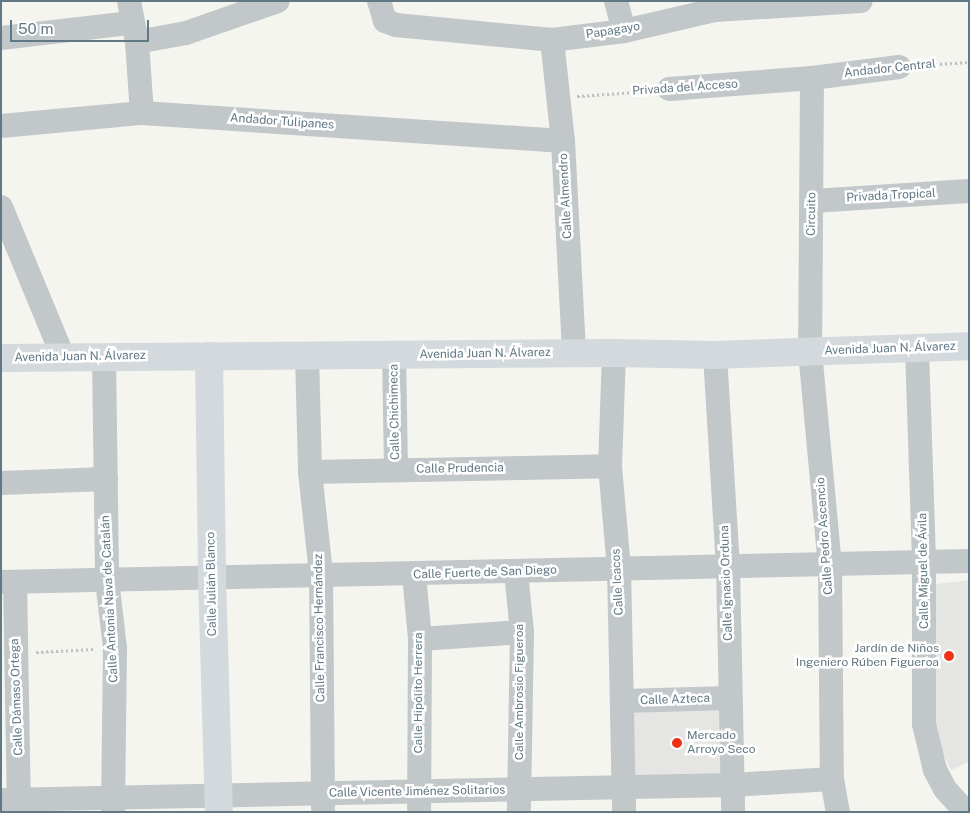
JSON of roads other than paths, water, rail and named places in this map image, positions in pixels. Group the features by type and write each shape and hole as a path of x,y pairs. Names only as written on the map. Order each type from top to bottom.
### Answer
{"main road":[{"name":"Avenida Juan N. Álvarez","path":"1,358 614,352 714,355 969,346"},
{"name":"Calle Julián Blanco","path":"210,356 212,578 219,804"}],"street":[{"path":"1,38 132,22 186,33 222,12 278,1"},
{"name":"Papagayo","path":"379,1 385,21 396,26 552,40 624,31 715,10 861,1"},
{"path":"616,1 624,31"},
{"path":"132,22 142,114"},
{"name":"Calle Almendro","path":"552,40 563,140 574,353"},
{"name":"Andador Central","path":"812,78 899,67"},
{"name":"Privada del Acceso","path":"669,89 812,78"},
{"name":"Circuito","path":"810,351 813,201 812,78"},
{"name":"Andador Tulipanes","path":"1,126 142,114 563,140"},
{"name":"Privada Tropical","path":"813,201 969,192"},
{"path":"1,207 63,358"},
{"name":"Calle Miguel de Ávila","path":"918,349 927,746 945,789 966,812"},
{"name":"Calle Pedro Ascencio","path":"810,351 830,565 832,780 838,812"},
{"name":"Calle Icacos","path":"614,352 610,466 619,568 624,812"},
{"name":"Calle Chichimeca","path":"394,354 396,470"},
{"name":"Calle Francisco Hernández","path":"308,355 310,472 321,573 323,803"},
{"name":"Calle Ignacio Orduna","path":"714,355 728,566 729,698 733,812"},
{"name":"Calle Antonia Nava de Catalán","path":"104,357 107,580 114,648 113,805"},
{"name":"Calle Prudencia","path":"310,472 610,466"},
{"path":"1,483 106,479"},
{"name":"Calle Fuerte de San Diego","path":"8,582 212,578 321,573 414,575 619,568 969,561"},
{"name":"Calle Ambrosio Figueroa","path":"516,572 522,632 519,801"},
{"name":"Calle Hipólito Herrera","path":"414,575 420,640 419,802"},
{"name":"Calle Dámaso Ortega","path":"8,582 15,653 13,803"},
{"path":"420,640 522,632"},
{"name":"Calle Azteca","path":"622,701 729,698"},
{"name":"Calle Vicente Jiménez Solitarios","path":"13,803 113,805 519,801 623,788 832,780"}],"place":[{"name":"Jardín de Niños Ingeniero Rúben Figueroa","path":"949,656"},
{"name":"Mercado Arroyo Seco","path":"677,743"}]}
